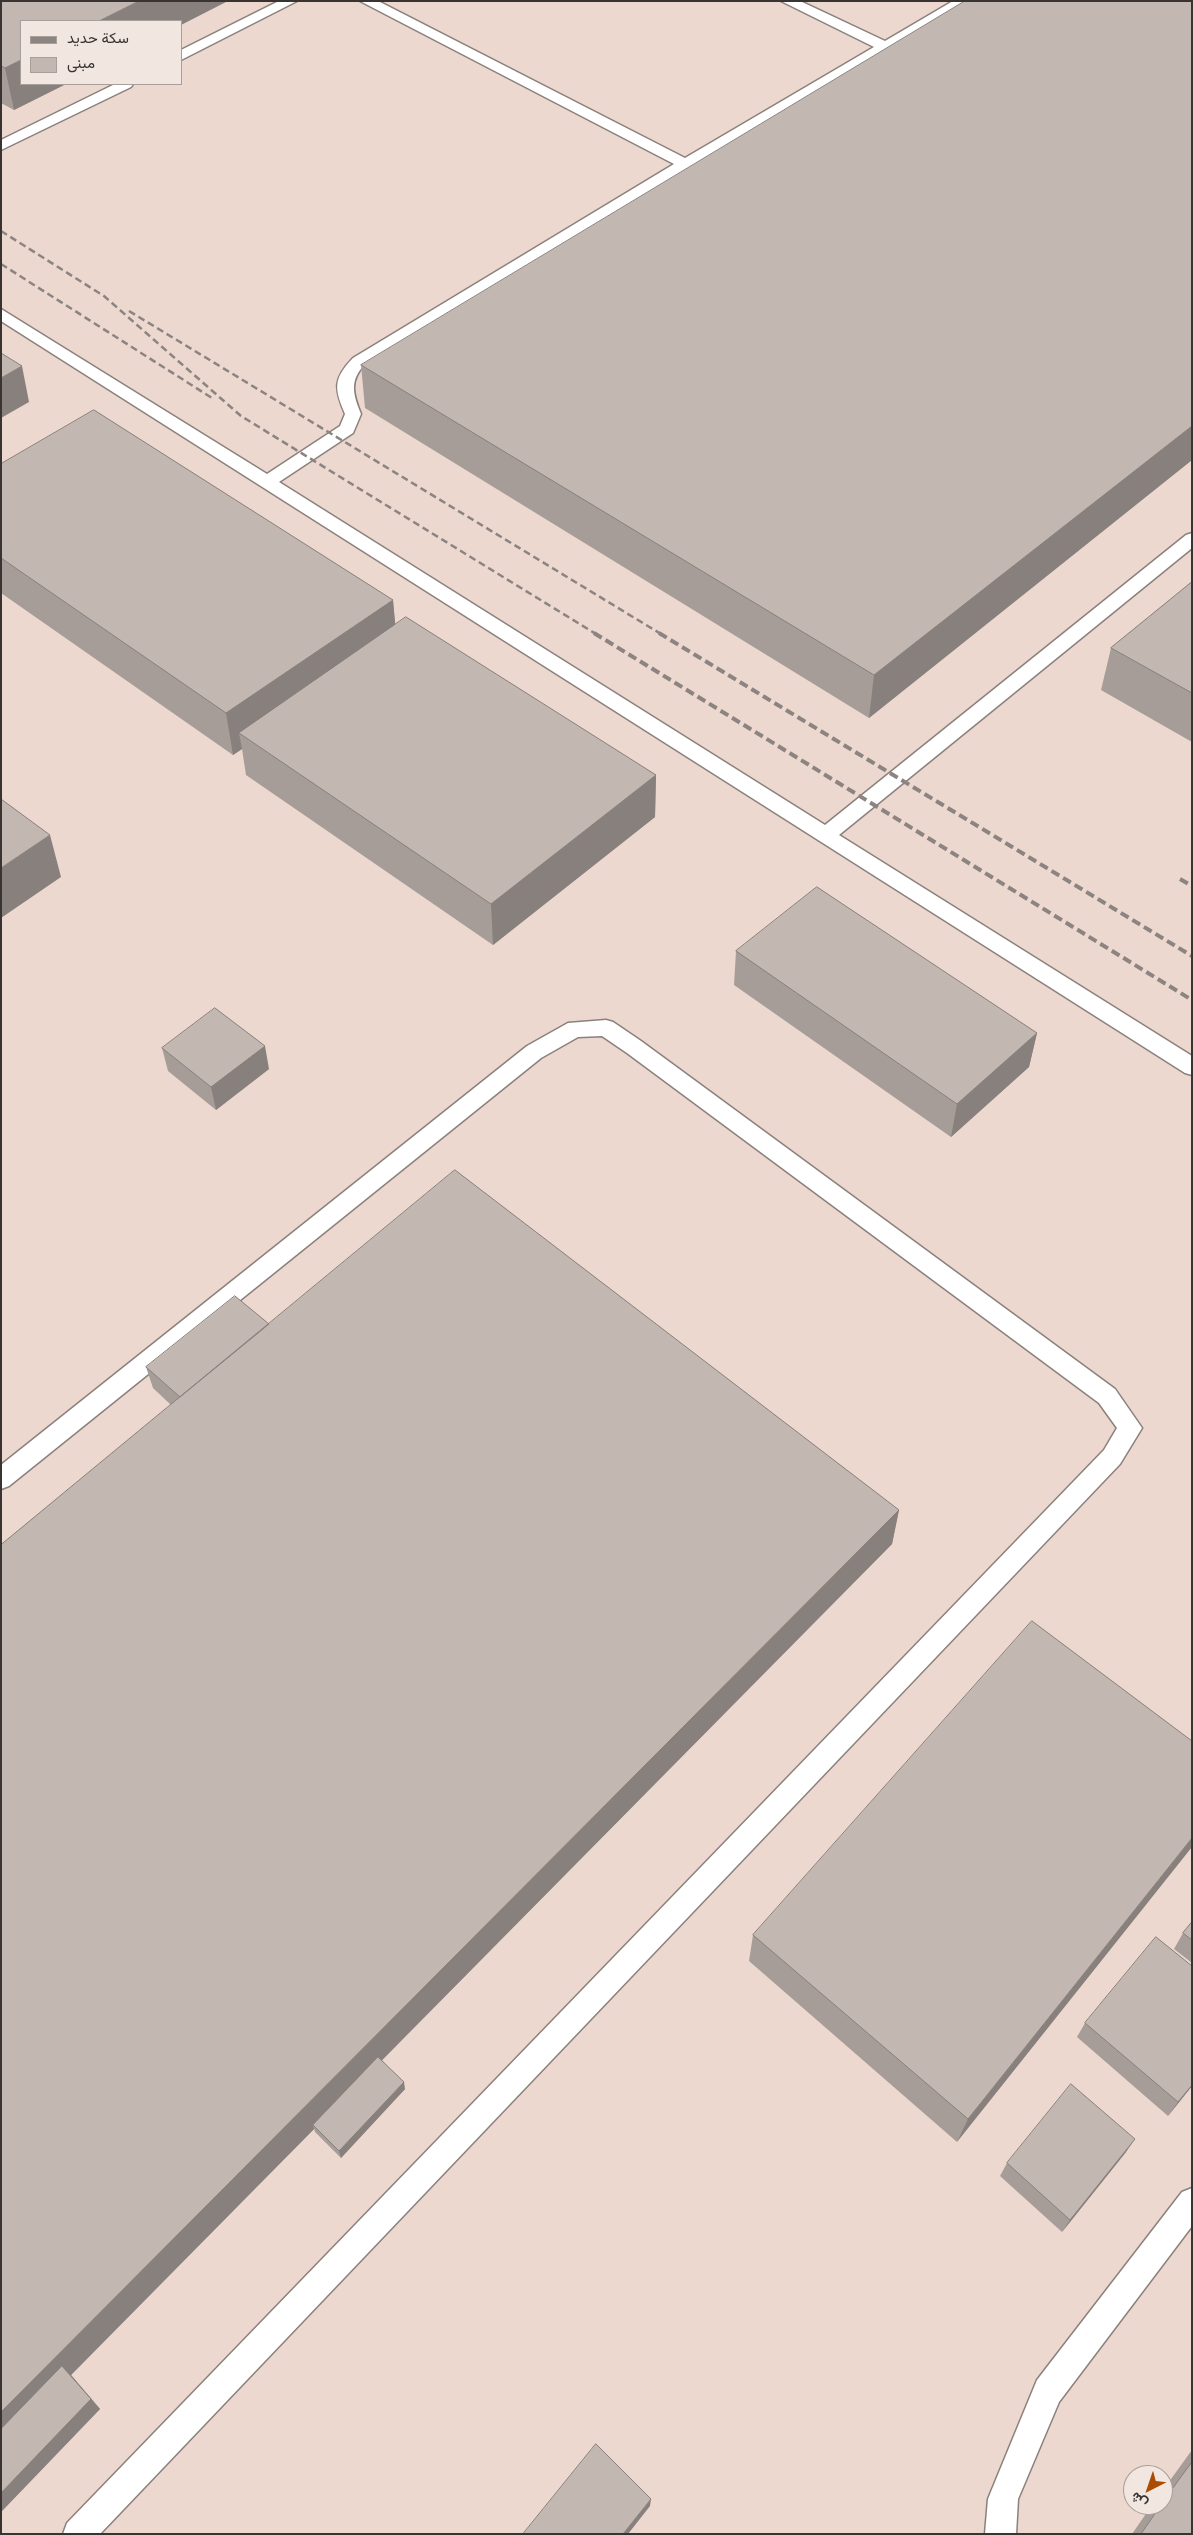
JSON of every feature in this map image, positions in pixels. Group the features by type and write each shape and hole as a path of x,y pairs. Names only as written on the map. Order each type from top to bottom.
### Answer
{"lane":[{"path":"182,55 290,1"},
{"path":"367,1 684,164"},
{"path":"788,1 886,46"},
{"path":"267,482 347,429 353,414 343,387 347,373 359,361 684,164 963,1"},
{"path":"1,146 124,85"},
{"path":"1,314 1192,1067"},
{"path":"826,835 1192,539"},
{"path":"1,1479 534,1052 574,1029 606,1028 634,1047 1107,1396 1130,1428 1112,1457 78,2534"},
{"path":"1000,2534 1003,2499 1048,2391 1192,2202"}],"shaded area":[{"path":"1,1 1192,1 1192,2534 1,2534"}],"building":[{"path":"1,1 139,1 101,20 20,20 20,60 5,68 1,66"},
{"path":"965,1 1192,1 1192,426 874,675 361,365"},
{"path":"1,353 22,366 1,378"},
{"path":"94,410 393,600 226,713 1,558 1,464"},
{"path":"1192,582 1192,693 1111,648"},
{"path":"406,617 656,775 491,904 239,733"},
{"path":"1,799 50,835 1,868"},
{"path":"817,887 1037,1033 957,1104 736,951"},
{"path":"215,1008 265,1046 211,1087 162,1048"},
{"path":"455,1170 899,1510 1,2412 1,1545"},
{"path":"235,1296 269,1324 180,1397 146,1367"},
{"path":"1032,1621 1192,1741 1192,1838 968,2119 753,1935"},
{"path":"1192,1922 1192,1940 1183,1933"},
{"path":"1156,1937 1192,1966 1192,2085 1178,2102 1085,2023"},
{"path":"378,2057 404,2082 339,2151 313,2125"},
{"path":"1071,2084 1135,2139 1070,2220 1007,2163"},
{"path":"62,2366 91,2399 1,2493 1,2429"},
{"path":"596,2444 651,2499 623,2534 523,2534"},
{"path":"1192,2462 1192,2534 1141,2534 1154,2515 1173,2515 1173,2488"}],"railway":[{"path":"1,231 104,296 241,416 596,634"},
{"path":"1,264 212,398"},
{"path":"129,311 661,634"},
{"path":"594,633 1192,1000"},
{"path":"659,633 1192,956"},
{"path":"1180,879 1192,886"}]}
